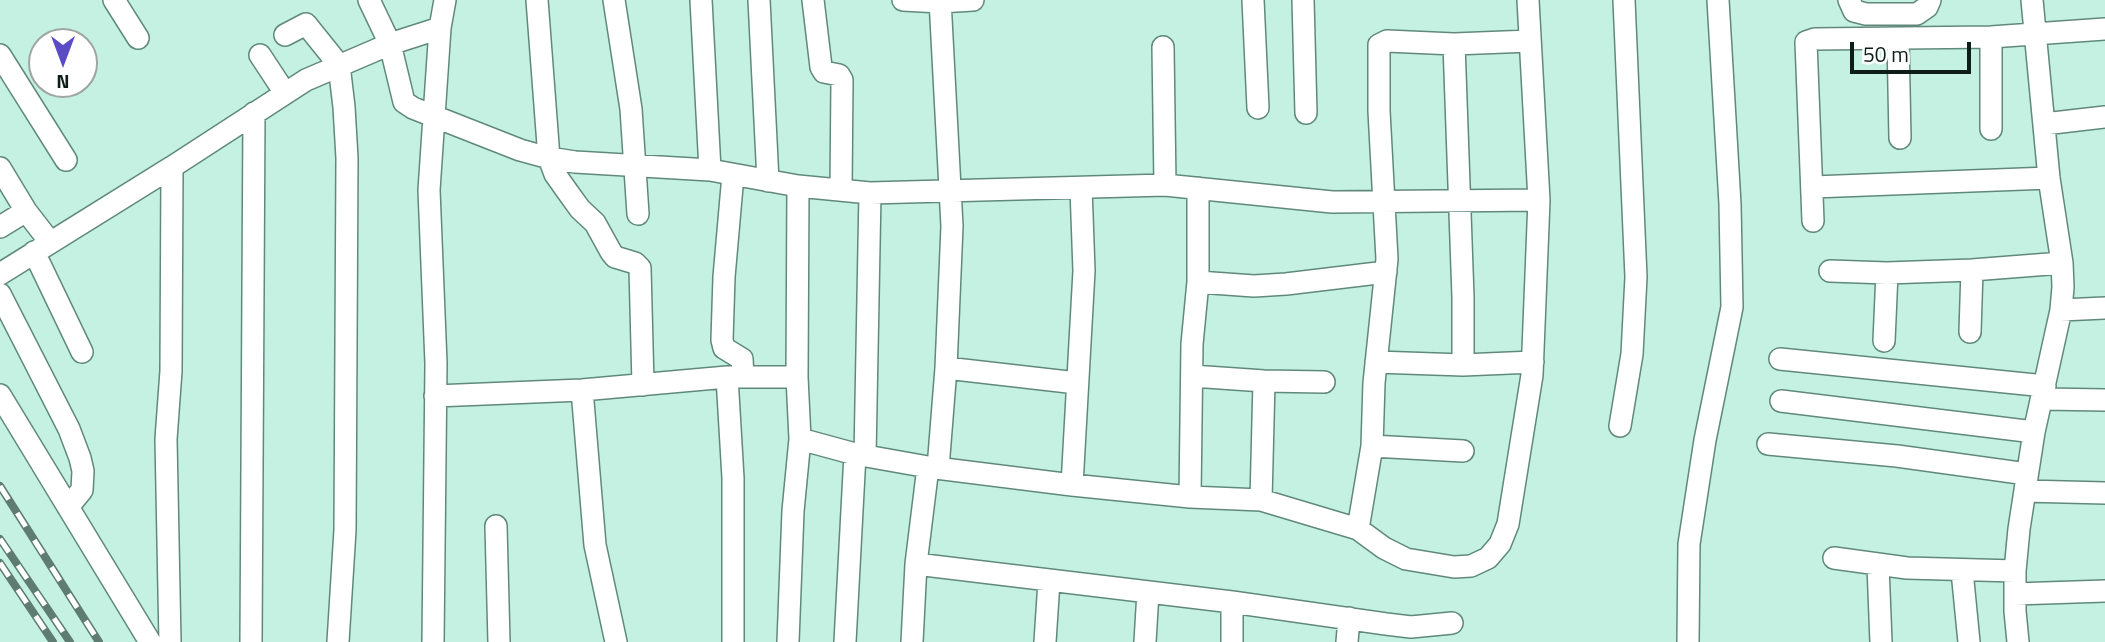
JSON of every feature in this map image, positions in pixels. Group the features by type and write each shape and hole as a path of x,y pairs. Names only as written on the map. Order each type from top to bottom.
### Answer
{"street":[{"path":"114,0 138,38"},
{"path":"369,0 390,44 404,102 413,108 520,150 549,158 710,170 798,186 870,193 1165,185 1332,202 1539,200"},
{"path":"433,642 435,396 429,190 440,29 445,0"},
{"path":"537,0 549,158 555,174 580,209 595,223 615,257 635,263 640,268 643,385"},
{"path":"614,0 631,109 638,214"},
{"path":"701,0 710,170"},
{"path":"759,0 768,181"},
{"path":"813,0 821,67 824,72 839,75 842,80 841,190"},
{"path":"903,0 972,0"},
{"path":"1253,0 1258,108"},
{"path":"1303,0 1306,113"},
{"path":"800,439 860,455 933,468 1190,497 1261,500 1358,529 1384,548 1406,559 1454,567 1471,565 1488,558 1500,544 1508,524 1532,362 1539,200 1528,0"},
{"path":"1620,426 1632,354 1636,277 1624,0"},
{"path":"1688,642 1690,533 1705,440 1732,307 1730,204 1718,0"},
{"path":"1849,0 1854,11 1878,14 1917,13 1927,7 1930,0"},
{"path":"2018,642 2015,571 2026,483 2034,432 2061,310 2063,287 2049,177 2032,0"},
{"path":"912,642 916,564 933,468 946,368 952,192 940,1"},
{"path":"285,35 306,24 339,65 347,158 345,530 338,642"},
{"path":"0,274 306,80 390,44 440,29"},
{"path":"1813,221 1806,42 1815,39 1991,37 2105,29"},
{"path":"1991,37 1991,129"},
{"path":"1898,39 1900,138"},
{"path":"1358,529 1373,446 1376,362 1386,272 1379,45 1387,41 1454,44 1530,41"},
{"path":"1454,44 1463,365"},
{"path":"1163,47 1165,185"},
{"path":"0,55 66,160"},
{"path":"260,55 285,93"},
{"path":"251,642 254,113"},
{"path":"2044,124 2105,117"},
{"path":"170,642 166,439 170,371 172,167"},
{"path":"0,168 26,211 82,352"},
{"path":"733,175 724,277 722,340 724,348 741,359 735,377 733,642"},
{"path":"1813,187 2049,177"},
{"path":"789,642 793,511 800,439 797,377 798,186"},
{"path":"1072,485 1084,271 1081,188"},
{"path":"1190,497 1192,344 1198,282 1198,188"},
{"path":"845,642 860,455 870,193"},
{"path":"0,227 26,211"},
{"path":"1830,271 1887,273 2062,263"},
{"path":"1970,332 1972,270"},
{"path":"1198,282 1254,286 1386,272"},
{"path":"1884,341 1887,273"},
{"path":"0,294 69,429 80,458 83,471 82,489 68,507"},
{"path":"2061,310 2105,308"},
{"path":"1780,359 2105,400"},
{"path":"1376,362 1463,365 1532,362"},
{"path":"946,368 1077,383"},
{"path":"1192,376 1324,382"},
{"path":"435,396 582,390 735,377 797,377"},
{"path":"1261,500 1264,381"},
{"path":"582,390 595,545 616,642"},
{"path":"0,395 150,642"},
{"path":"1781,401 2034,432"},
{"path":"1768,444 1897,456 2026,483 2105,493"},
{"path":"1373,446 1463,451"},
{"path":"496,526 499,642"},
{"path":"1834,558 1878,565 1962,571 2015,571"},
{"path":"916,564 1232,601 1349,618 1411,634 1452,623"},
{"path":"1878,565 1881,642"},
{"path":"1962,571 1969,642"},
{"path":"1045,642 1049,581"},
{"path":"2015,594 2105,591"},
{"path":"1145,642 1148,592"},
{"path":"1232,601 1232,642"},
{"path":"1347,642 1349,618"}],"railway":[{"path":"0,486 99,642"},
{"path":"0,539 70,642"},
{"path":"0,563 53,642"}]}
